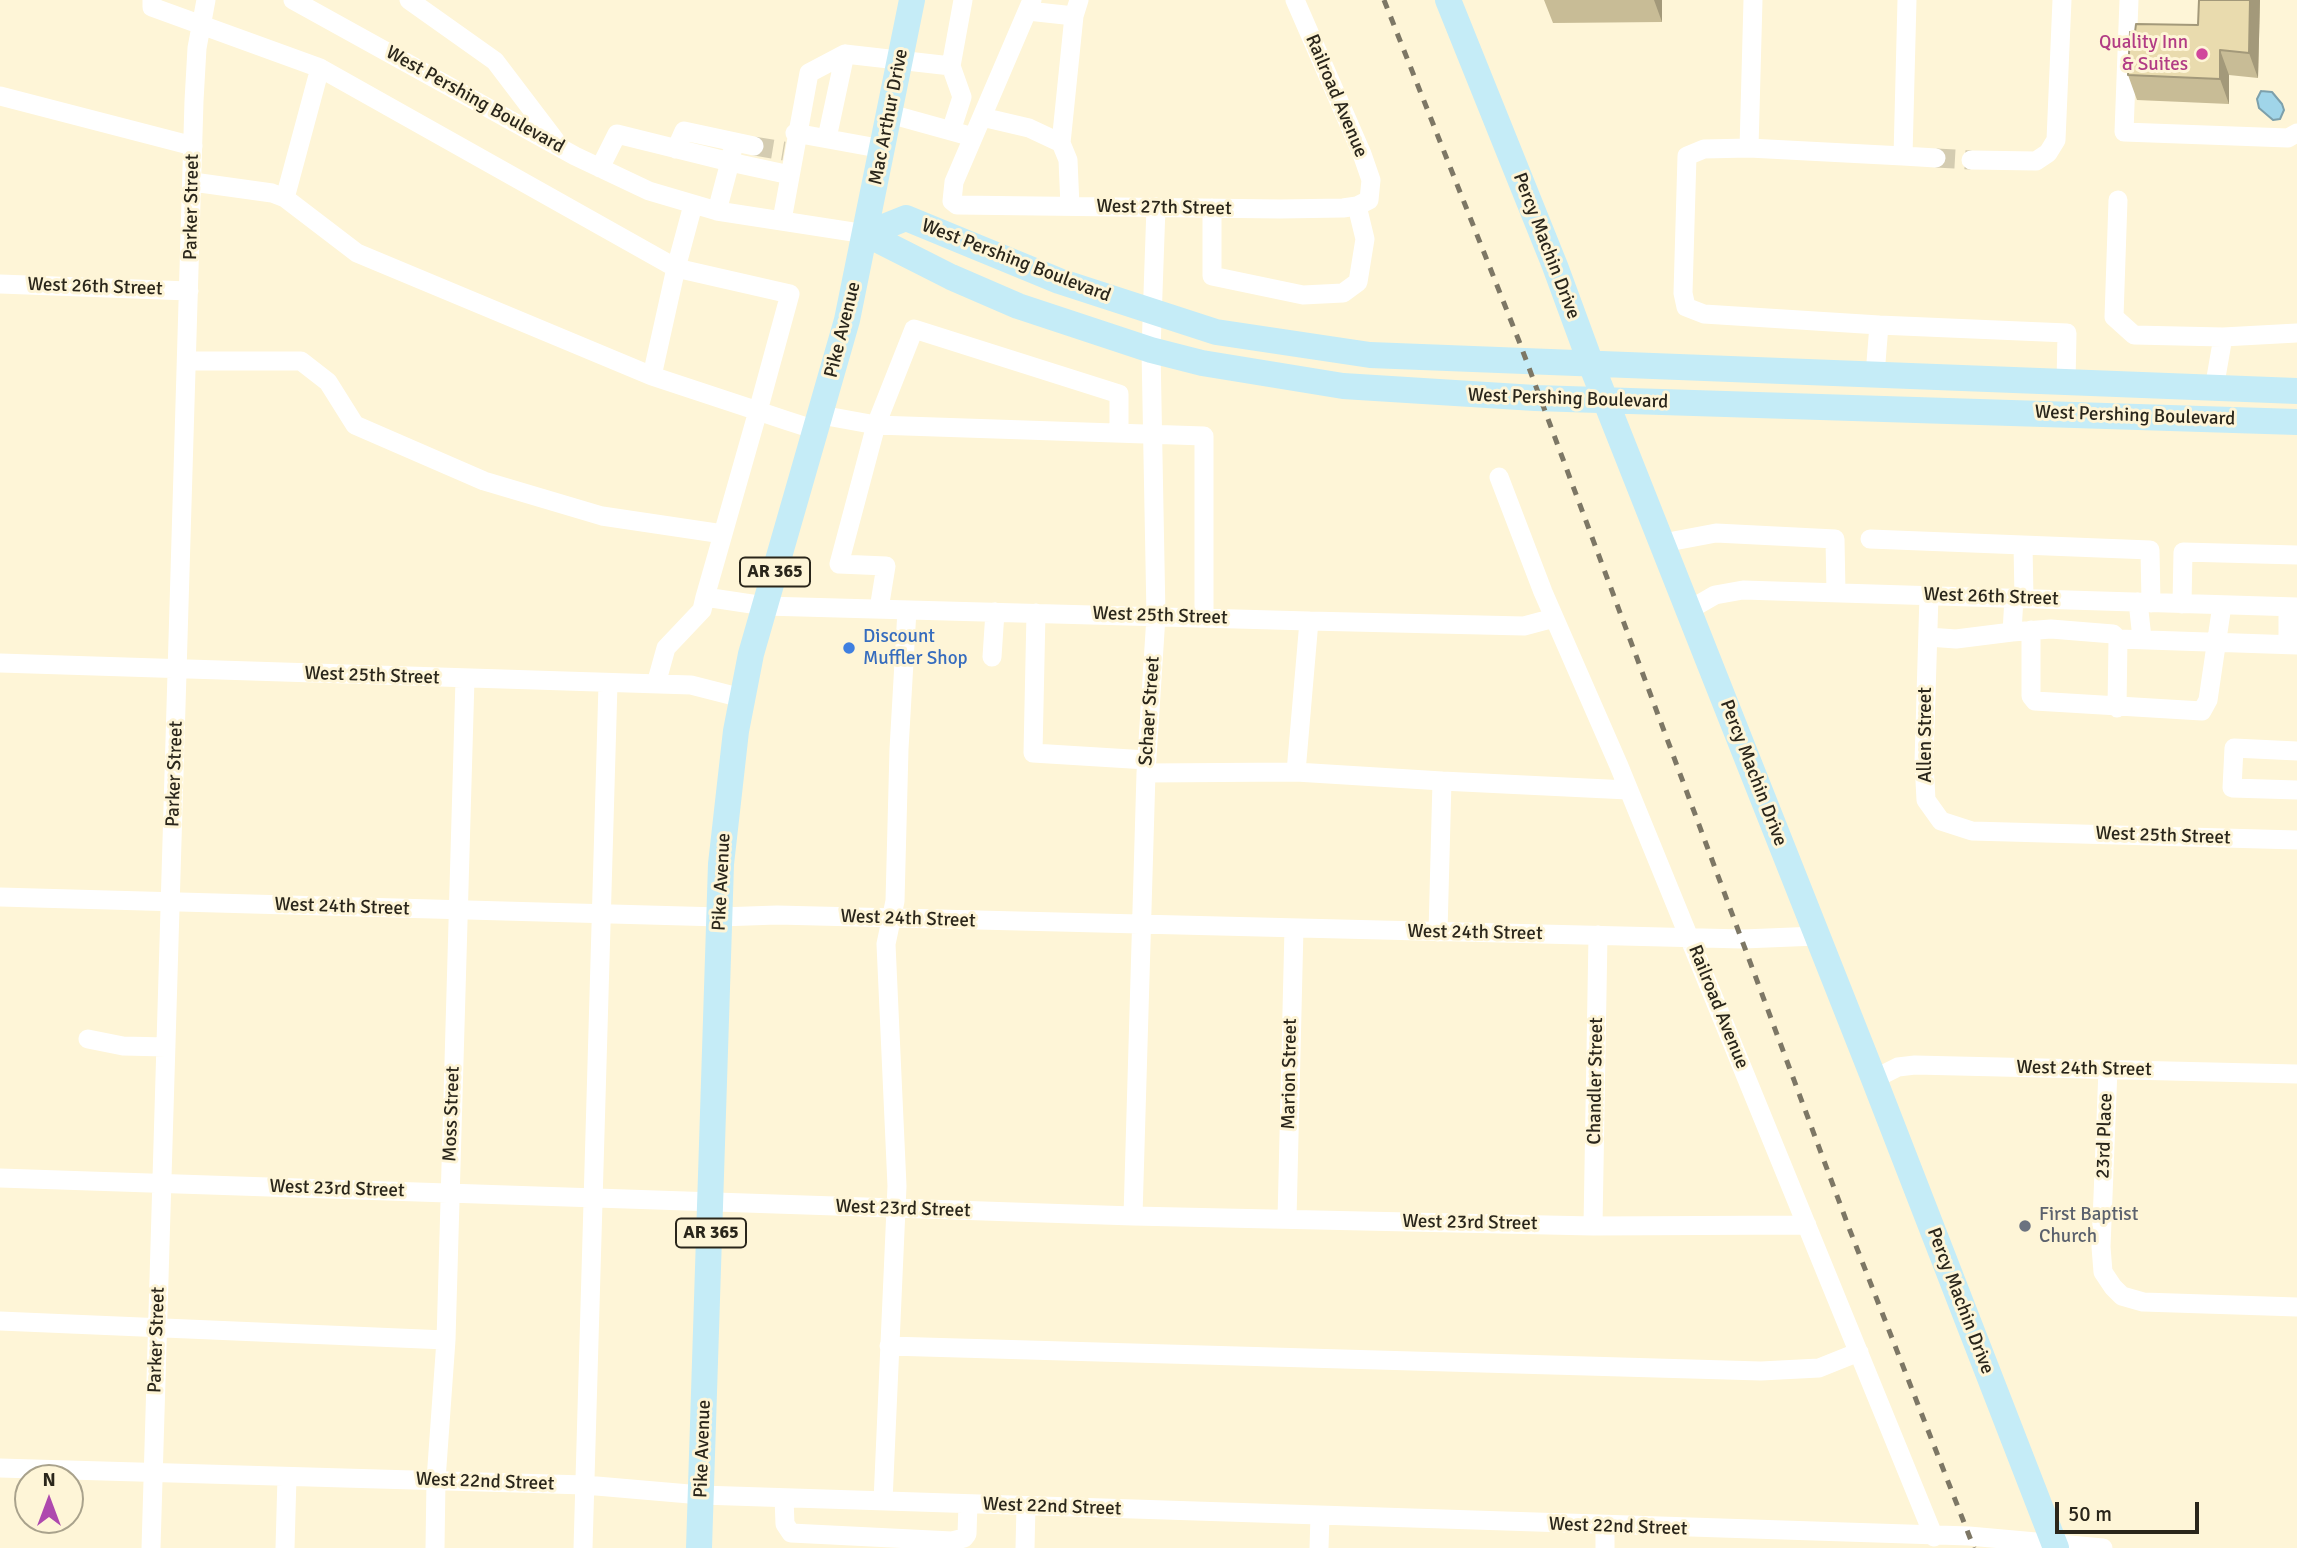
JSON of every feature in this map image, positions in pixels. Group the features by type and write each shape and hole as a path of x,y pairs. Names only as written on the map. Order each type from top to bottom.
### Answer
{"main road":[{"name":"Mac Arthur Drive","path":"866,234 912,0"},
{"name":"Percy Machin Drive","path":"1448,0 1874,1079 2054,1545"},
{"name":"West Pershing Boulevard","path":"866,234 906,218 1059,281 1216,332 1370,355 2297,391"},
{"name":"West Pershing Boulevard","path":"866,234 951,277 1018,306 1151,350 1202,363 1343,386 1404,392 2297,422"},
{"name":"Pike Avenue","path":"699,1548 720,917 727,797 743,698 765,606 819,423 866,234"}],"street":[{"path":"152,0 152,7 320,68 676,268 790,294 702,610 666,648 656,684"},
{"name":"Parker Street","path":"151,1548 193,146 197,48 206,0"},
{"name":"West Pershing Boulevard","path":"293,0 560,147 649,191 718,211 866,234"},
{"path":"409,0 495,61 560,147"},
{"path":"951,131 962,97 951,66 963,0"},
{"name":"Railroad Avenue","path":"1212,208 1212,276 1303,295 1343,293 1358,282 1365,239 1365,200 1371,180 1295,0"},
{"path":"1749,148 1753,0"},
{"path":"1903,156 1907,0"},
{"path":"1971,160 2036,161 2048,153 2056,140 2062,0"},
{"path":"2129,0 2124,132 2288,138 2297,133"},
{"path":"890,114 974,137 1030,5 1076,8 1061,143 1068,160 1070,206"},
{"path":"828,138 845,54"},
{"path":"782,220 790,175 788,152 809,73 845,54 951,66"},
{"path":"285,198 320,68"},
{"path":"0,96 193,146"},
{"path":"982,117 1029,128 1061,143"},
{"path":"676,149 684,131 754,146"},
{"path":"795,132 883,149"},
{"path":"600,168 617,134 790,175"},
{"name":"West 27th Street","path":"974,137 954,182 952,201 957,205 1212,208 1365,200"},
{"path":"718,211 735,142"},
{"path":"1937,158 1749,148 1704,149 1687,156 1683,293 1686,307 1704,314 1879,326 2067,332 2066,383"},
{"path":"193,182 272,193 285,198 357,253 652,376 758,411 819,423 1204,436 1204,617"},
{"path":"2118,200 2114,317 2134,335 2223,337 2297,333"},
{"path":"652,376 693,205"},
{"name":"Schaer Street","path":"1133,1216 1147,767 1156,616 1151,350 1156,207"},
{"name":"West 26th Street","path":"0,284 190,291"},
{"path":"1875,375 1879,326"},
{"path":"879,609 886,566 839,564 876,425 914,329 1119,394 1119,432"},
{"path":"2214,388 2223,337"},
{"path":"187,361 301,361 328,382 355,425 471,476 602,516 723,534"},
{"name":"Railroad Avenue","path":"1499,477 1554,618 1690,938 1934,1537"},
{"path":"1663,543 1716,533 1835,538 1836,593"},
{"path":"1870,539 2150,550 2142,638"},
{"path":"2023,545 2019,598 2021,631 2032,699 2040,702 2202,711 2208,700 2222,605"},
{"path":"2182,604 2183,552 2297,555"},
{"name":"West 26th Street","path":"1689,610 1715,594 1743,590 2292,607"},
{"name":"Allen Street","path":"1929,595 1924,762 1928,806 1941,821 1964,829 2030,832"},
{"name":"West 25th Street","path":"705,597 765,606 1309,621 1524,626 1554,618"},
{"path":"2051,629 2053,599"},
{"path":"2106,601 2112,635 2117,708"},
{"path":"1928,637 1956,639 2051,629 2142,638 2292,645 2292,607"},
{"path":"883,1501 896,1209 895,1099 887,1012 886,944 895,901 898,749 908,610"},
{"path":"992,657 995,612"},
{"path":"1036,613 1033,753 1147,767 1296,772 1628,790"},
{"path":"1296,772 1309,621"},
{"name":"West 25th Street","path":"0,663 691,685 743,698"},
{"name":"Moss Street","path":"435,1548 436,1480 446,1340 465,679"},
{"path":"583,1548 608,684"},
{"path":"2297,751 2234,748 2232,788 2297,790"},
{"path":"1438,932 1441,781"},
{"name":"West 25th Street","path":"2030,832 2297,840"},
{"name":"West 24th Street","path":"0,897 720,917 776,915 1690,938 1817,936"},
{"name":"Marion Street","path":"1287,1219 1294,928"},
{"name":"Chandler Street","path":"1593,1226 1598,935"},
{"path":"88,1039 123,1046 166,1047"},
{"name":"West 24th Street","path":"1874,1079 1898,1068 1915,1065 2297,1074"},
{"name":"23rd Place","path":"2108,1069 2102,1202 2103,1272 2122,1296 2143,1302 2297,1307"},
{"name":"West 23rd Street","path":"0,1178 1133,1216 1593,1226 1807,1225"},
{"path":"0,1321 446,1340"},
{"path":"889,1346 1761,1371 1819,1368 1859,1353"},
{"name":"West 22nd Street","path":"0,1468 585,1485 701,1495 1605,1526 1882,1542 1969,1536 2103,1548"},
{"path":"285,1548 287,1477"},
{"path":"785,1498 785,1524 790,1533 952,1541 964,1538 967,1534 968,1504"},
{"path":"1025,1548 1026,1506"},
{"path":"1319,1548 1320,1516"},
{"path":"1605,1526 1605,1548"}],"water":[{"path":"2261,91 2272,92 2282,104 2284,110 2280,119 2273,120 2259,108 2257,99"}],"building":[{"path":"2199,0 2250,0 2249,53 2220,50 2220,79 2128,75 2130,32 2135,32 2136,24 2198,25"}],"tunnel":[{"path":"754,146 784,151"},
{"path":"1936,158 1971,160"}],"railway":[{"path":"1384,0 1519,341 1849,1228 1974,1548"}],"place":[{"name":"Quality Inn & Suites","path":"2202,54"},
{"name":"Discount Muffler Shop","path":"849,648"},
{"name":"First Baptist Church","path":"2025,1226"}]}
